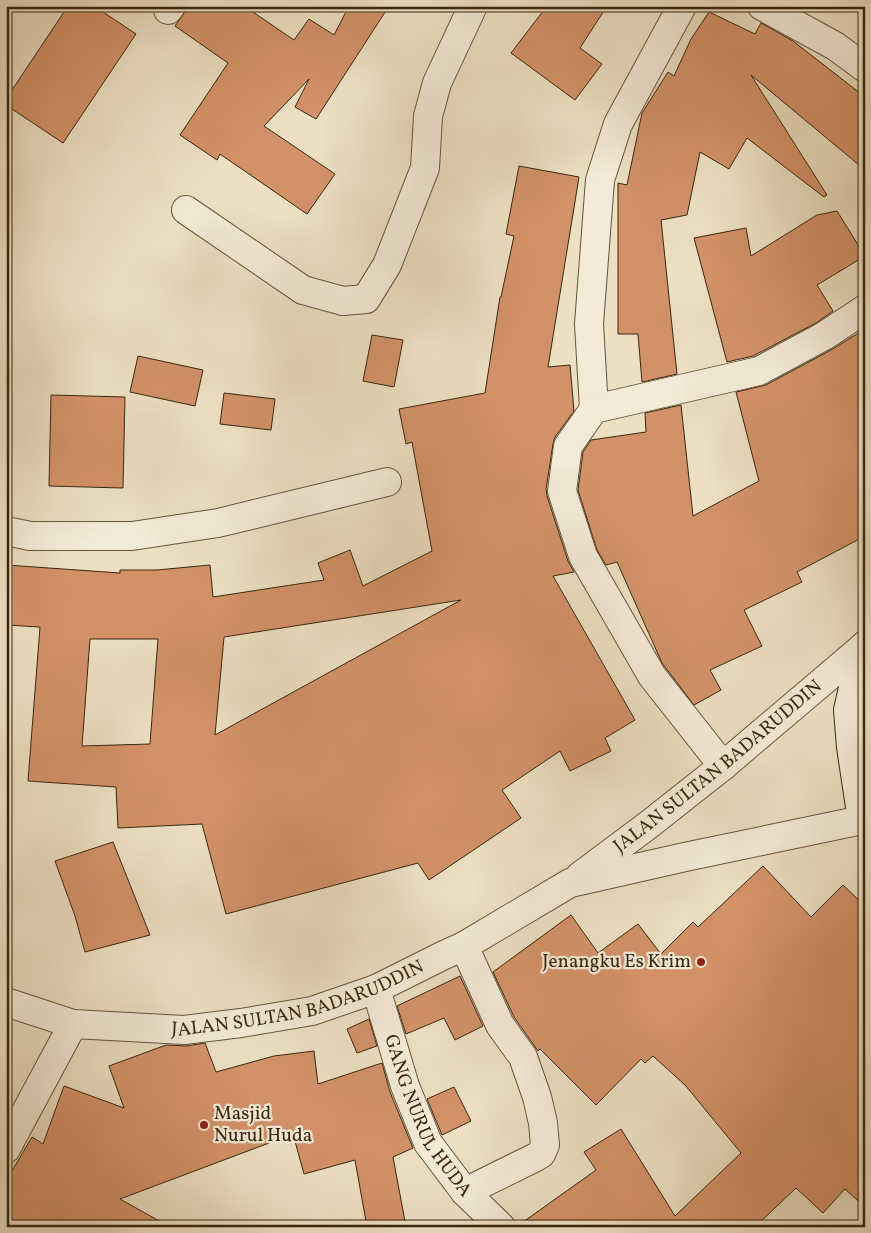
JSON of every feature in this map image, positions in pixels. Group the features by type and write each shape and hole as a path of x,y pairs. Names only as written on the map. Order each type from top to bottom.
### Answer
{"street":[{"path":"186,210 303,290 343,301 366,298 387,265 425,168 428,116 437,83 473,6"},
{"path":"682,6 618,124 600,180 589,324 594,409 568,446 562,492 583,556 652,676 723,766"},
{"path":"762,6 835,46 865,68"},
{"path":"594,409 759,371 824,336 865,309"},
{"path":"6,531 30,536 132,536 218,523 387,482"},
{"path":"863,647 848,710 851,747 863,821"},
{"name":"JALAN SULTAN BADARUDDIN","path":"6,1002 73,1024 184,1030 312,1011 376,989 464,946 570,883 723,766 863,647"},
{"name":"JALAN SULTAN BADARUDDIN","path":"570,883 685,857 863,821"},
{"path":"464,946 500,1024 523,1057 543,1123 544,1145 541,1154 466,1192"},
{"name":"GANG NURUL HUDA","path":"376,989 405,1086 428,1143 466,1192 501,1227"},
{"path":"6,1149 73,1024"}],"building":[{"path":"68,6 94,6 136,34 63,143 6,105 6,99"},
{"path":"189,6 244,6 294,40 309,19 334,35 349,6 389,6 316,119 295,107 309,79 264,126 335,174 307,214 220,154 217,160 180,135 228,63 175,26"},
{"path":"547,6 607,6 580,48 602,64 575,100 511,53"},
{"path":"709,12 755,34 761,23 793,41 865,97 865,170 751,75 827,195 824,197 747,138 729,169 700,152 687,215 661,220 677,374 642,382 638,334 618,334 618,183 627,185 642,113 668,72 674,76 691,39"},
{"path":"519,166 579,177 548,367 570,365 574,411 555,437 546,489 568,561 574,572 553,576 635,720 605,738 611,751 570,771 560,751 502,790 521,818 429,880 418,863 226,914 202,824 118,828 116,787 28,781 40,627 6,625 6,565 120,573 120,570 157,570 210,565 213,597 324,580 318,563 350,550 363,586 432,551 412,442 406,444 399,409 485,393 500,297 514,236 506,234","holes":["461,600 215,735 224,637","90,639 158,639 150,744 82,746"]},
{"path":"837,211 865,256 817,285 833,311 816,323 753,356 727,362 694,238 746,228 751,256 817,215"},
{"path":"865,329 865,536 797,572 802,582 744,610 762,646 710,670 721,690 694,705 662,663 617,562 606,565 597,550 578,490 583,452 591,440 646,432 645,413 681,405 693,516 759,481 736,392 766,385 831,350"},
{"path":"372,335 403,340 394,387 363,381"},
{"path":"138,356 203,370 195,406 130,392"},
{"path":"224,393 275,399 271,430 220,424"},
{"path":"51,395 125,397 123,488 49,486"},
{"path":"113,842 150,935 85,952 75,916 55,861"},
{"path":"763,866 811,917 843,885 865,906 865,1207 845,1189 823,1213 796,1188 755,1227 516,1227 596,1170 584,1152 621,1129 675,1216 741,1153 685,1085 653,1056 645,1063 641,1059 596,1105 540,1049 538,1051 514,1017 493,972 571,915 598,953 638,924 661,954 693,922 698,927"},
{"path":"460,976 483,1026 455,1040 444,1018 406,1034 397,1006"},
{"path":"369,1019 377,1046 357,1053 347,1029"},
{"path":"205,1043 216,1072 274,1056 314,1051 318,1084 382,1063 390,1092 413,1148 393,1157 406,1227 367,1227 355,1160 304,1174 293,1134 120,1199 170,1227 6,1227 6,1181 32,1137 43,1144 64,1086 124,1108 109,1066 166,1045 186,1046"},
{"path":"454,1087 471,1121 442,1135 427,1099"}],"place":[{"name":"Jenangku Es Krim","path":"701,962"},
{"name":"Masjid Nurul Huda","path":"204,1125"}]}
